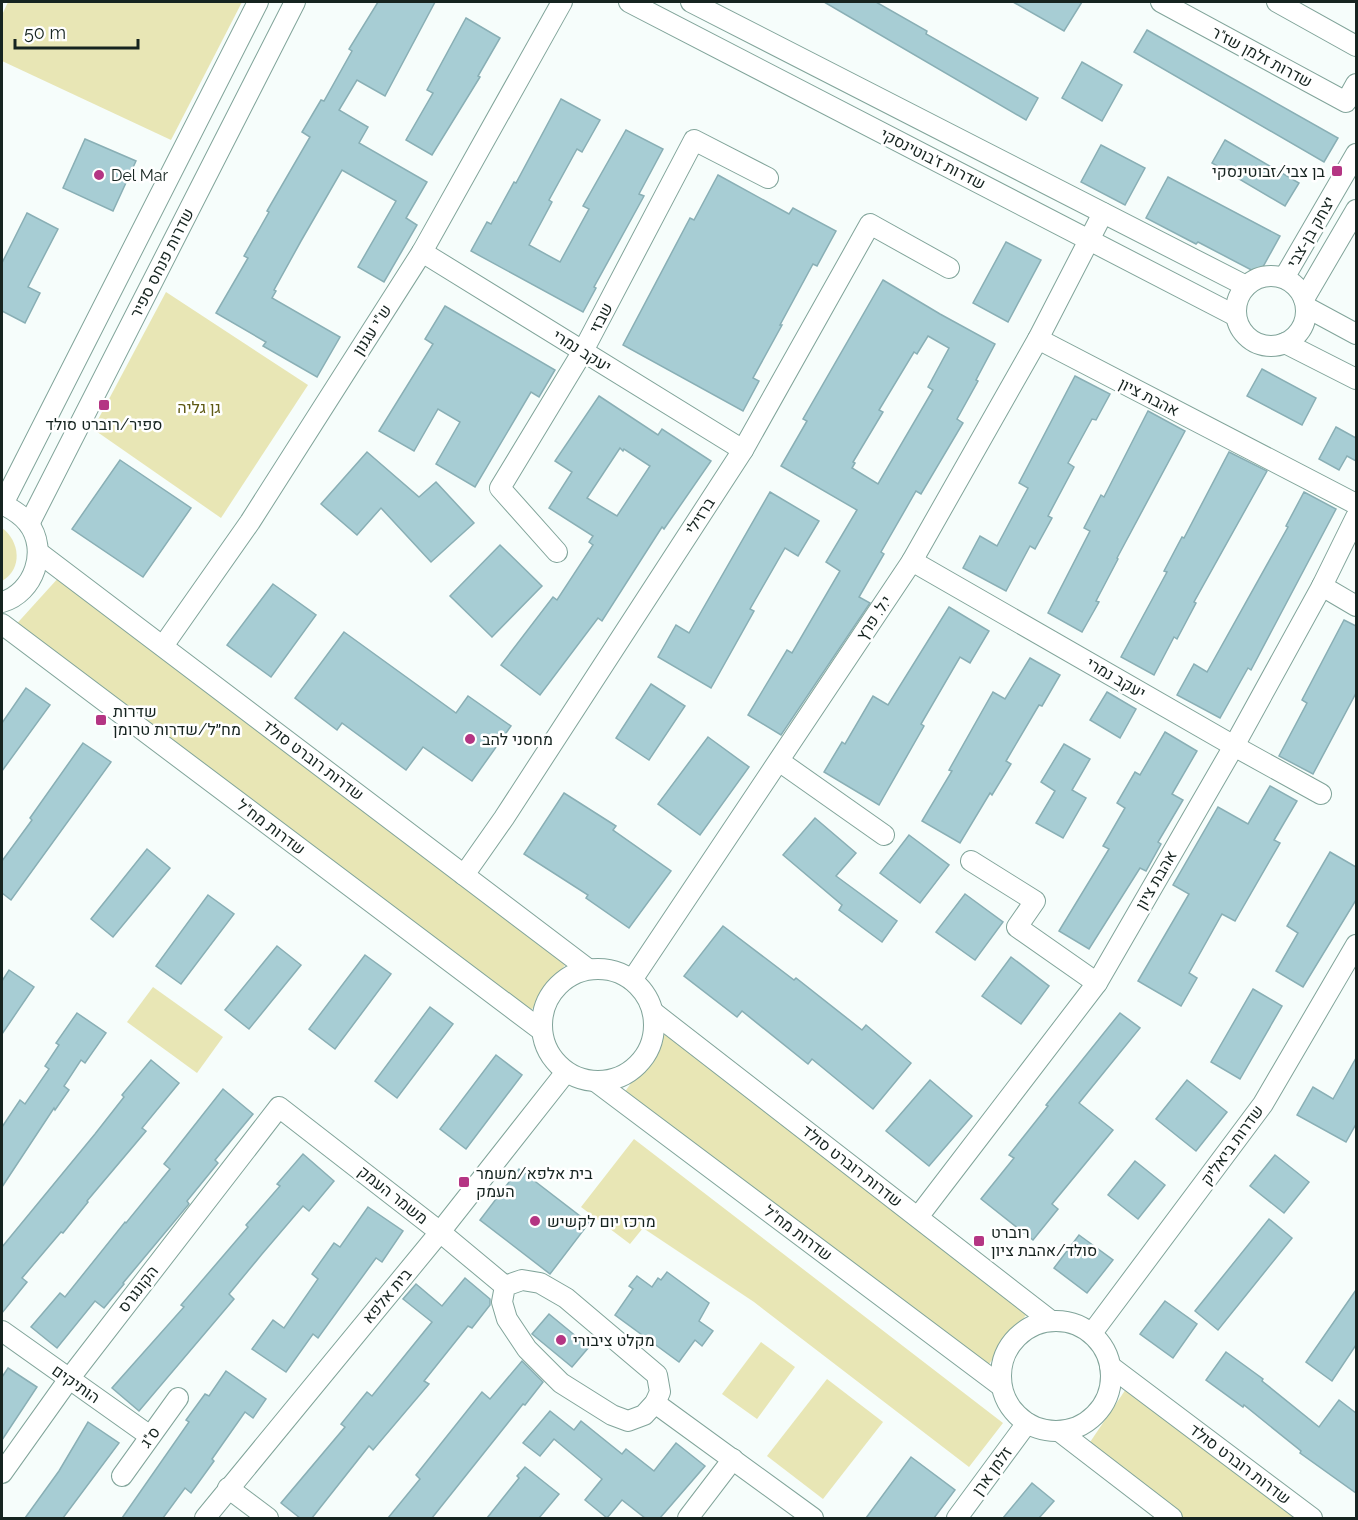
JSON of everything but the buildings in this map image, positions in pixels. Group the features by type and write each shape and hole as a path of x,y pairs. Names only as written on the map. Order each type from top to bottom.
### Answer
{"street":[{"name":"שדרות פנחס ספיר","path":"2,504 258,2"},
{"name":"שדרות פנחס ספיר","path":"29,524 295,2"},
{"name":"ש\"י עגנון","path":"163,646 250,522 422,252 562,2"},
{"name":"שדרות ז'בוטינסקי","path":"629,2 1236,316"},
{"name":"שדרות ז'בוטינסקי","path":"691,2 1246,286"},
{"name":"שדרות זלמן שז\"ר","path":"1161,2 1346,102 1356,84"},
{"path":"1277,2 1356,46"},
{"name":"שבזי","path":"557,552 500,488 583,351 694,140 768,178"},
{"name":"יצחק בן-צבי","path":"1284,278 1356,154"},
{"name":"יצחק בן-צבי","path":"1305,303 1356,210"},
{"name":"י.ל. פרץ","path":"633,980 912,561 1038,339 1103,213"},
{"name":"ברזילי","path":"464,875 504,818 743,450 870,224 949,268"},
{"name":"יעקב נמרי","path":"422,252 743,450"},
{"path":"1305,303 1305,318 1301,328 1294,337 1275,346 1264,345 1245,335 1236,316 1240,295 1246,286 1264,277 1284,278 1292,283 1305,303 1356,334"},
{"name":"אהבת ציון","path":"1038,339 1356,504"},
{"path":"1285,343 1356,379"},
{"path":"2,504 17,512 29,524 36,537 38,552 36,567 30,580 21,592 2,602"},
{"name":"אהבת ציון","path":"918,1217 1097,982 1234,746 1322,586 1356,517"},
{"name":"שדרות רוברט סולד","path":"38,552 588,969"},
{"name":"יעקב נמרי","path":"912,561 1321,794"},
{"path":"1322,586 1356,606"},
{"name":"שדרות מח\"ל","path":"2,624 541,1030"},
{"path":"2,642 23,641"},
{"path":"778,761 884,834"},
{"path":"971,861 1035,901 1017,927 1097,982"},
{"name":"שדרות ביאליק","path":"1092,1333 1263,1104 1356,945"},
{"path":"588,969 611,970 633,980 646,994 653,1012 654,1029 650,1046 641,1061 628,1072 612,1079 595,1081 566,1072 545,1046 541,1030 542,1013 548,998 558,984 572,974 588,969"},
{"name":"שדרות רוברט סולד","path":"653,1012 1051,1321"},
{"name":"בית אלפא","path":"205,1518 440,1232 566,1072"},
{"name":"שדרות מח\"ל","path":"595,1081 1001,1386"},
{"name":"משמר העמק","path":"279,1107 440,1232 505,1286"},
{"name":"הקונגרס","path":"2,1473 69,1379 279,1107"},
{"path":"522,1280 540,1283 566,1298 657,1375 660,1392 655,1403 644,1414 628,1420 612,1415 561,1383 527,1349 507,1319 502,1302 505,1286 522,1280"},
{"path":"1051,1321 1065,1321 1079,1325 1092,1333 1104,1348 1110,1366 1111,1384 1105,1402 1093,1417 1077,1427 1059,1431 1042,1430 1027,1423 1006,1401 1001,1386 1000,1368 1006,1350 1017,1335 1033,1325 1051,1321"},
{"name":"הותיקים","path":"2,1331 150,1436"},
{"name":"שדרות רוברט סולד","path":"1110,1366 1312,1518"},
{"name":"ס\"ג","path":"122,1476 178,1398"},
{"path":"655,1403 813,1518"},
{"name":"זלמן ארן","path":"957,1518 1027,1423"},
{"path":"1059,1431 1172,1518"},
{"path":"688,1518 733,1459"},
{"path":"228,1488 268,1518"}],"green space":[{"path":"8,2 242,2 171,140 2,61 2,15"},
{"name":"גן גליה","path":"166,292 308,385 221,518 93,429"},
{"path":"2,528 13,540 17,555 9,576 2,581"},
{"path":"60,576 568,961 529,1013 12,629"},
{"path":"153,987 223,1037 197,1073 127,1022"},
{"path":"668,1030 1029,1311 983,1372 622,1096"},
{"path":"634,1139 1003,1423 969,1467 754,1302 643,1228 630,1244 581,1207"},
{"path":"761,1342 795,1367 757,1419 722,1394"},
{"path":"827,1379 883,1422 823,1499 767,1456"},
{"path":"1128,1386 1302,1518 1173,1518 1084,1451"}],"place":[{"name":"בן צבי/זבוטינסקי","path":"1337,171"},
{"name":"Del Mar","path":"99,175"},
{"name":"ספיר/רוברט סולד","path":"104,405"},
{"name":"שדרות מח״ל/שדרות טרומן","path":"101,720"},
{"name":"מחסני להב","path":"470,739"},
{"name":"בית אלפא/משמר העמק","path":"464,1182"},
{"name":"מרכז יום לקשיש","path":"535,1221"},
{"name":"רוברט סולד/אהבת ציון","path":"979,1241"},
{"name":"מקלט ציבורי","path":"561,1340"}]}
